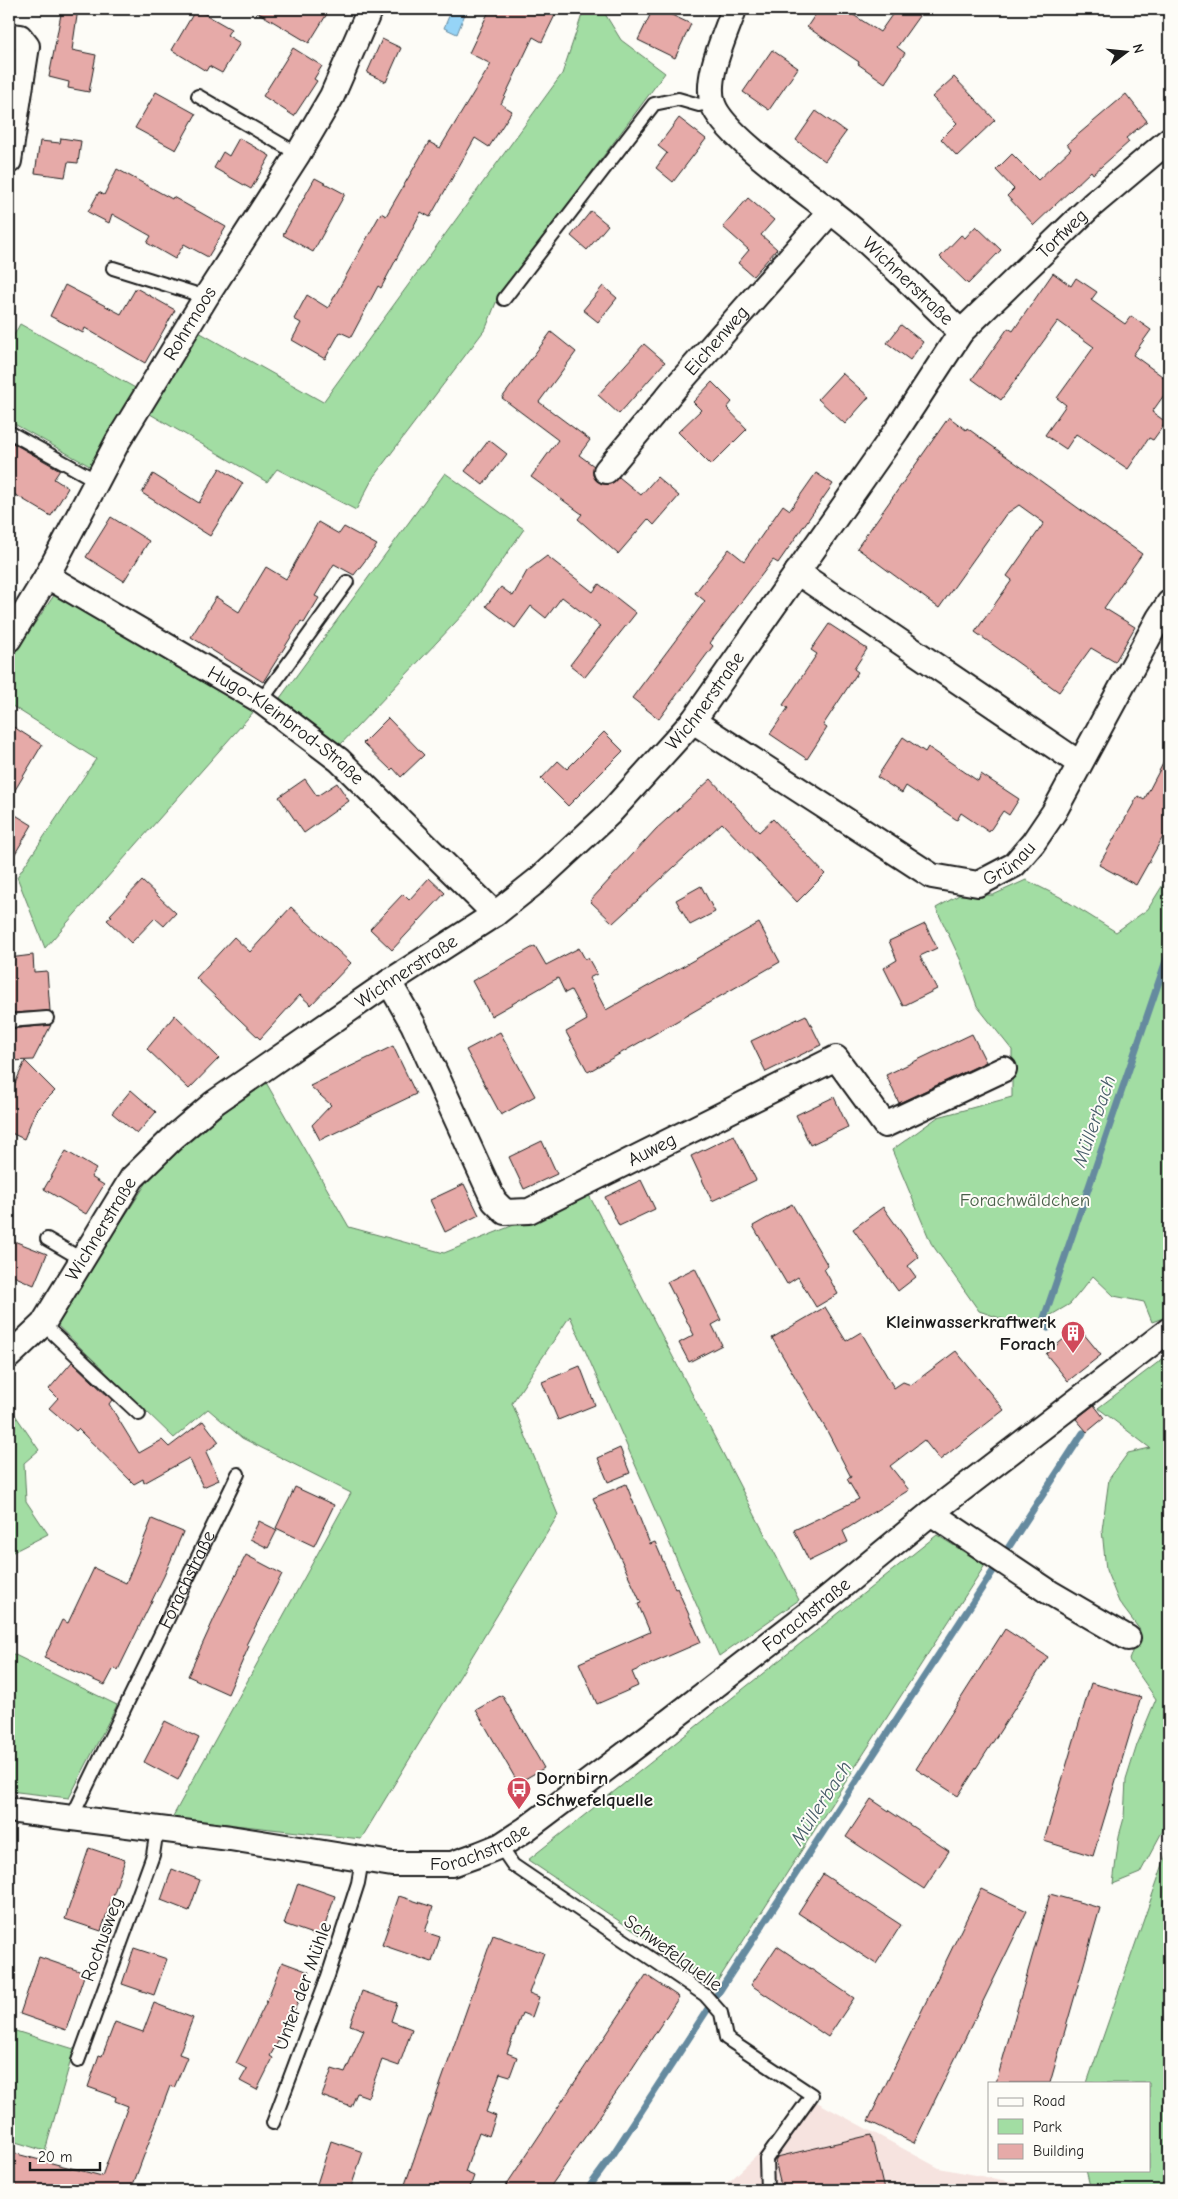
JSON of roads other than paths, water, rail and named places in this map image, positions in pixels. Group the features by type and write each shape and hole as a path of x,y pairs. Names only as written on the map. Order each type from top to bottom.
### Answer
{"street":[{"name":"Rohrmoos","path":"9,638 47,576 118,440 206,296 298,154 332,96 370,9"},
{"name":"Wichnerstraße","path":"9,1356 43,1324 132,1178 175,1136 214,1103 389,982 495,914 539,879 609,814 694,721 897,430 961,332 856,232 731,130 719,117 712,102 711,78 734,9"},
{"path":"9,36 20,38 27,46 9,161"},
{"name":"Torfweg","path":"961,332 1092,205 1169,140"},
{"name":"Eichenweg","path":"606,471 674,389 830,211"},
{"path":"797,572 1079,763"},
{"name":"Hugo-Kleinbrod-Straße","path":"47,576 261,701 339,760 495,914"},
{"name":"Grünau","path":"694,721 932,876 978,884 1014,865 1034,843 1054,812 1079,763 1169,603"},
{"name":"Auweg","path":"389,982 412,1024 494,1201 505,1212 528,1211 836,1058 885,1125 1004,1069"},
{"name":"Forachstraße","path":"9,1810 230,1838 392,1864 452,1864 500,1846 672,1719 813,1610 931,1513 1169,1330"},
{"path":"931,1513 1049,1592 1128,1638"}],"lane":[{"path":"198,96 298,154"},
{"path":"504,299 654,104 678,99 699,105 712,102"},
{"path":"113,268 206,296"},
{"path":"9,432 97,481"},
{"path":"261,701 347,582"},
{"path":"9,1021 46,1018"},
{"path":"47,1238 83,1260"},
{"path":"43,1324 139,1414"},
{"name":"Forachstraße","path":"71,1819 238,1474"},
{"name":"Rochusweg","path":"78,2060 153,1855 157,1829"},
{"name":"Schwefelquelle","path":"500,1846 513,1865 705,1995 721,2014 726,2038 812,2095 766,2159 767,2190"},
{"name":"Unter der Mühle","path":"273,2123 328,1976 358,1883 362,1860"}],"water":[{"path":"452,9 467,9 457,34 444,28"}],"waterway":[{"name":"Müllerbach","path":"1048,1328 1043,1321 1169,952"},
{"name":"Müllerbach","path":"587,2190 612,2156 1083,1433"}],"place":[{"name":"Kleinwasserkraftwerk Forach","path":"1073,1354"},
{"name":"Dornbirn Schwefelquelle","path":"519,1810"}],"park label":[{"name":"Forachwäldchen","path":"1025,1200"}]}
